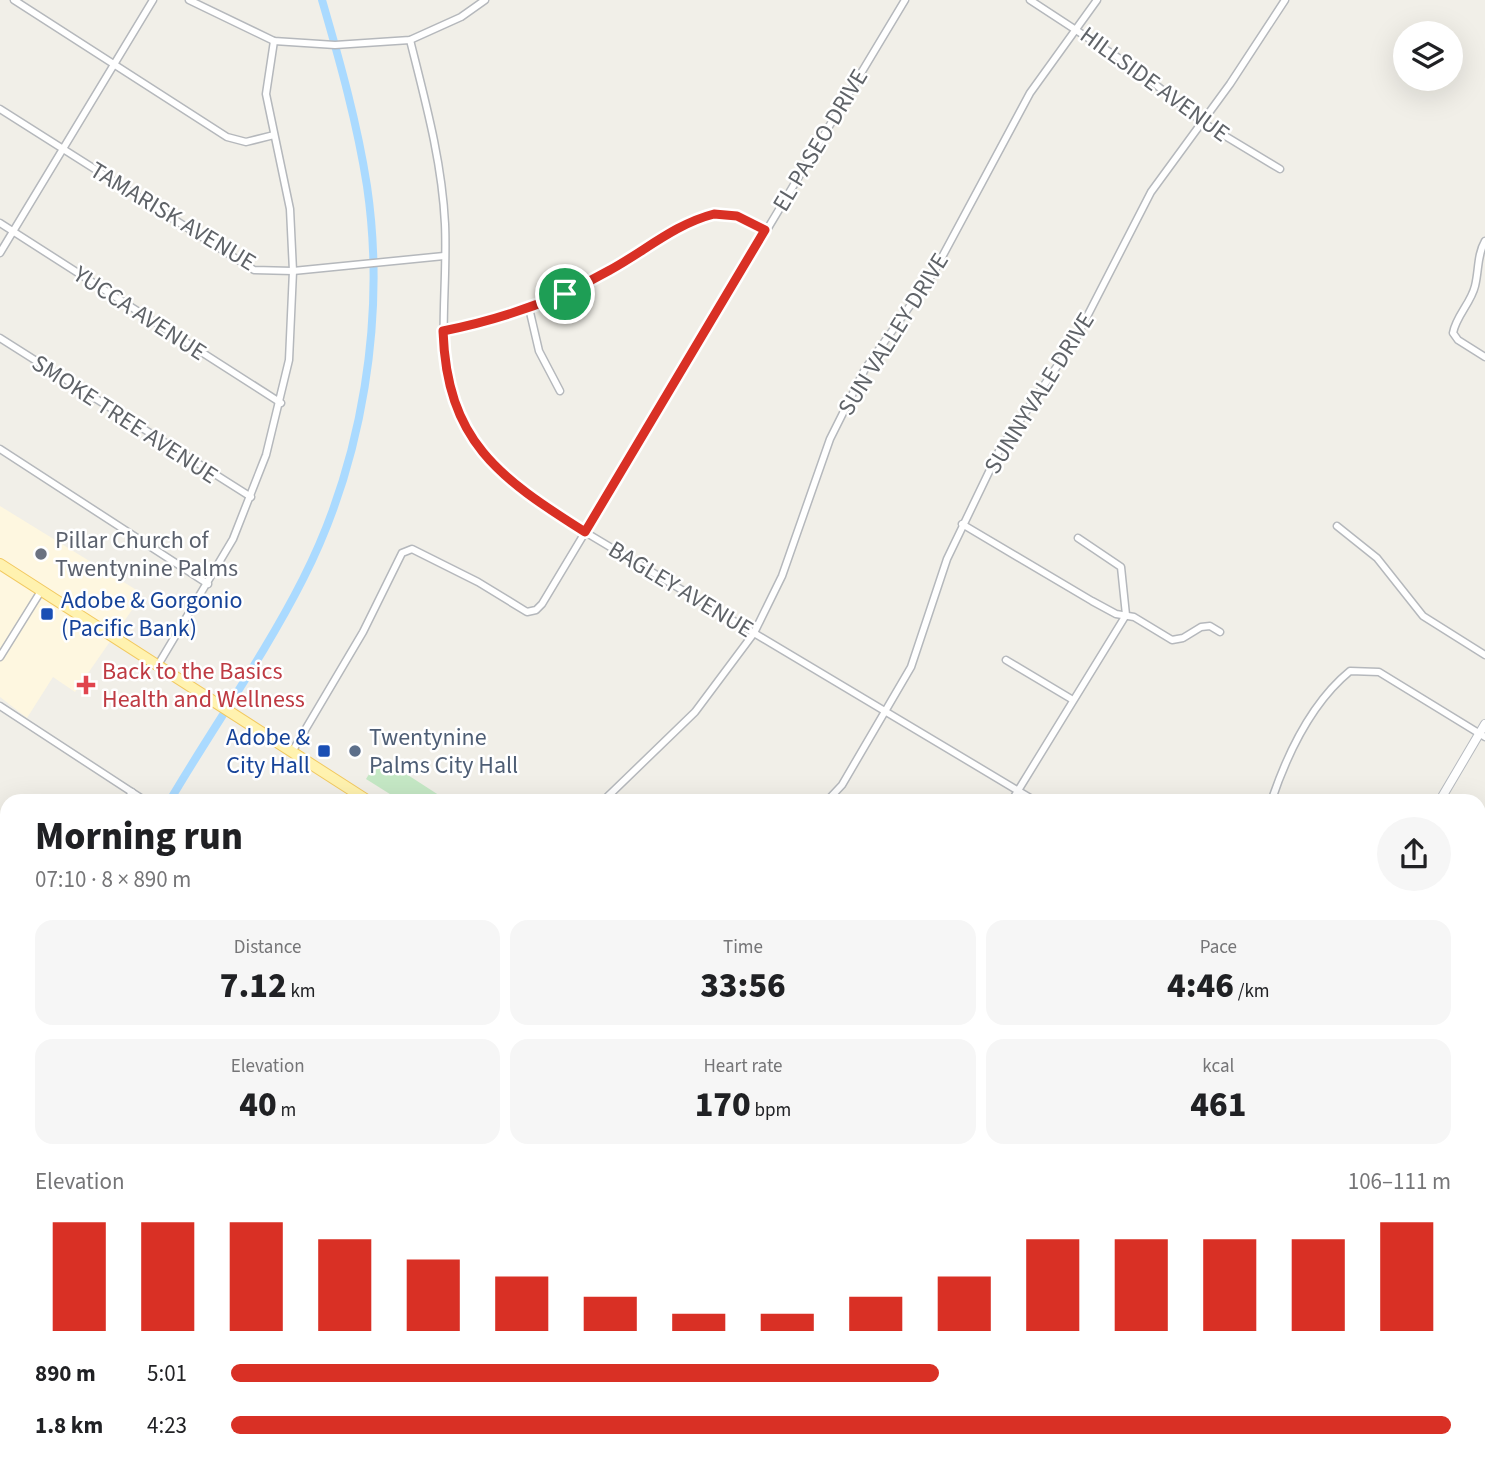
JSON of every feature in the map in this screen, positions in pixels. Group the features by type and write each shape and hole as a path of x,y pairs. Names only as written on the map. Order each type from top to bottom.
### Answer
{"main road":[{"path":"0,564 358,794"},
{"path":"1444,794 1482,735 1485,724"}],"street":[{"path":"14,0 227,137 246,142 274,135"},
{"path":"0,253 153,0"},
{"path":"189,0 274,41 335,46 410,40 461,17 485,0"},
{"name":"EL PASEO DRIVE","path":"292,752 363,632 398,559 408,550 441,562 527,612 536,610 542,604 905,0"},
{"name":"HILLSIDE AVENUE","path":"1030,0 1077,28 1140,72 1202,122 1280,169"},
{"name":"SUN VALLEY DRIVE","path":"610,794 695,712 754,633 782,576 830,439 865,369 934,272 1009,130 1097,0"},
{"name":"SUNNYVALE DRIVE","path":"834,794 842,785 887,713 911,667 934,594 962,524 999,451 1075,340 1151,192 1285,0"},
{"name":"BAGLEY AVENUE","path":"410,40 436,151 445,224 443,331 449,384 455,407 470,436 488,461 518,487 585,532 1023,794"},
{"path":"158,665 208,584 251,497 281,403 289,360 293,271 290,209 266,94 274,41"},
{"name":"TAMARISK AVENUE","path":"0,109 254,270 293,271 444,256"},
{"path":"443,331 487,322 529,308 591,281 687,222 700,217 714,214 737,216 765,230"},
{"name":"YUCCA AVENUE","path":"0,223 281,403"},
{"path":"1485,240 1477,265 1475,287 1455,323 1453,333 1458,340 1485,357"},
{"path":"529,308 539,351 560,391"},
{"name":"SMOKE TREE AVENUE","path":"0,338 251,497"},
{"path":"0,449 208,584"},
{"path":"962,524 1092,601 1116,614 1126,615 1172,640 1183,638 1201,627 1210,626 1220,632"},
{"path":"1337,526 1377,558 1423,616 1485,655"},
{"path":"1016,794 1126,615 1121,567 1078,538"},
{"path":"0,657 41,591"},
{"path":"1006,660 1073,700"},
{"path":"1274,794 1296,741 1338,680 1350,671 1379,672 1482,735"},
{"path":"0,706 135,794"}],"shaded area":[{"path":"0,506 143,594 75,692 53,677 27,718 0,697"}],"green space":[{"path":"380,757 437,794 390,794 366,779"}],"waterway":[{"path":"174,794 272,636 303,579 324,534 341,486 365,387 373,286 367,186 342,69 322,0"}],"place":[{"name":"Pillar Church of Twentynine Palms","path":"41,554"},
{"name":"Adobe & Gorgonio (Pacific Bank)","path":"47,614"},
{"name":"Back to the Basics Health and Wellness","path":"86,685"},
{"name":"Adobe & City Hall","path":"324,751"},
{"name":"Twentynine Palms City Hall","path":"355,751"}],"route":[{"path":"714,214 737,216 765,230 585,532 545,507 488,461 470,436 455,407 444,361 443,331 487,322 565,294 700,217 714,214"}]}
